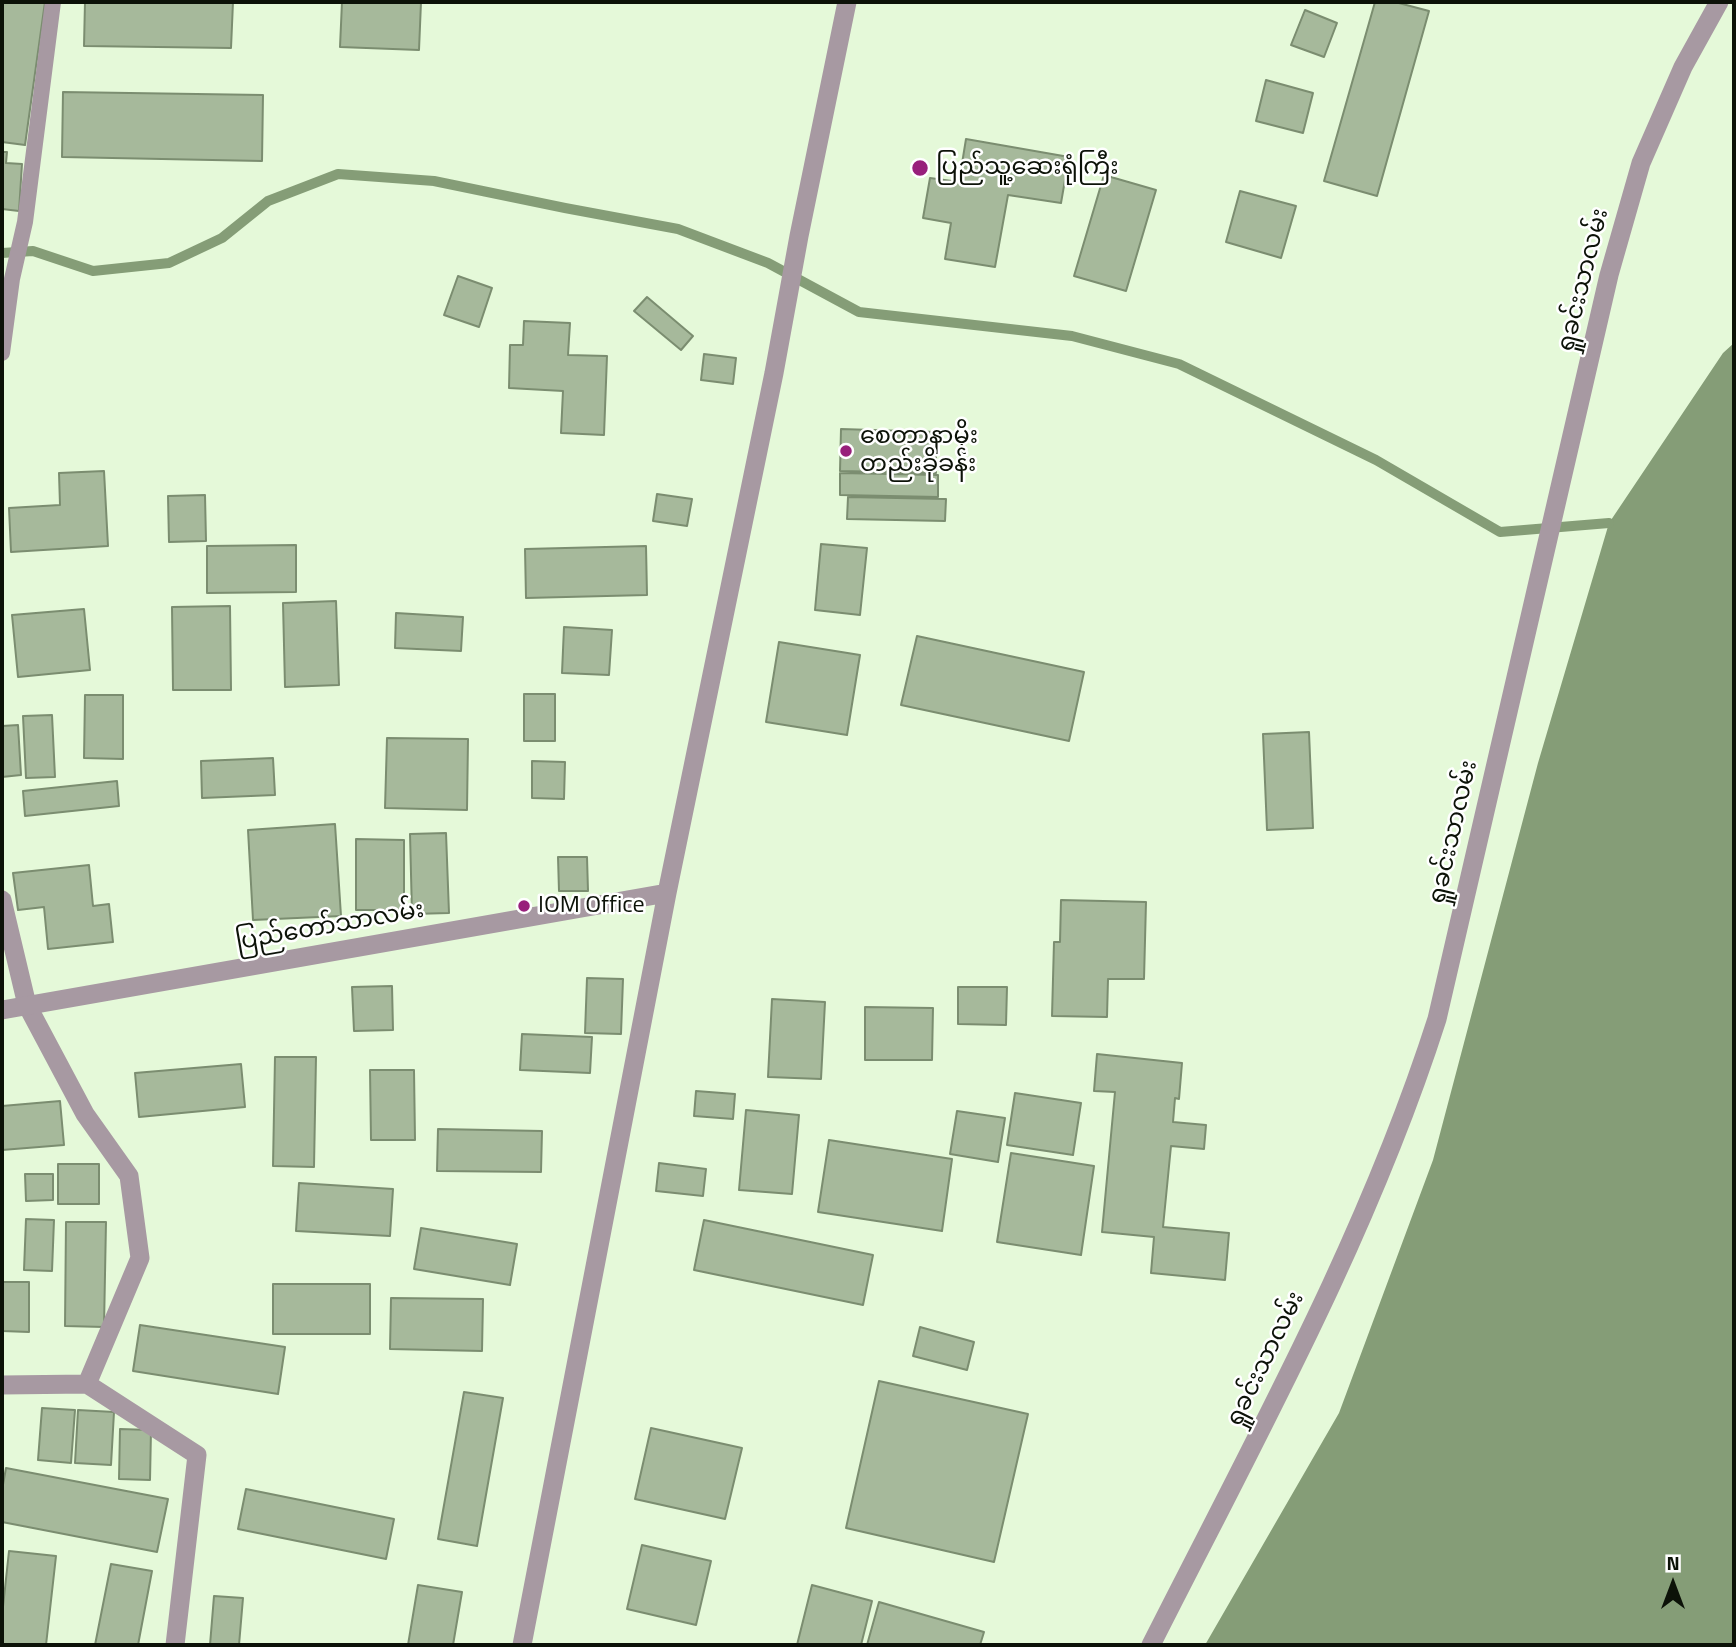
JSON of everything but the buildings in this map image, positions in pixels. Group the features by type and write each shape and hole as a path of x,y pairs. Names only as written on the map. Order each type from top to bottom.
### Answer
{"street":[{"path":"523,1645 667,893 847,2"},
{"name":"ရှုခင်းသာလမ်း","path":"1151,1645 1314,1322 1393,1145 1417,1082 1437,1019 1609,275 1641,163 1683,67 1719,2"},
{"name":"ပြည်တော်သာလမ်း","path":"2,1010 667,893"},
{"path":"2,900 27,1005 85,1114 129,1176 140,1258 88,1384"},
{"path":"2,1385 88,1384 197,1455 175,1645"}],"lane":[{"path":"2,353 12,279 25,222 53,2"}],"shaded area":[{"path":"1734,343 1734,1645 1205,1645 1339,1413 1433,1160 1538,763 1609,523 1723,353"}],"waterway":[{"path":"2,253 33,251 93,271 169,263 222,238 268,201 338,174 434,181 678,229 768,263 859,312 1072,336 1179,364 1376,460 1500,532 1609,523"}],"place":[{"name":"ပြည်သူ့ဆေးရုံကြီး","path":"920,168"},
{"name":"စေတာနာမိုး တည်းခိုခန်း","path":"846,451"},
{"name":"IOM Office","path":"524,906"}]}
